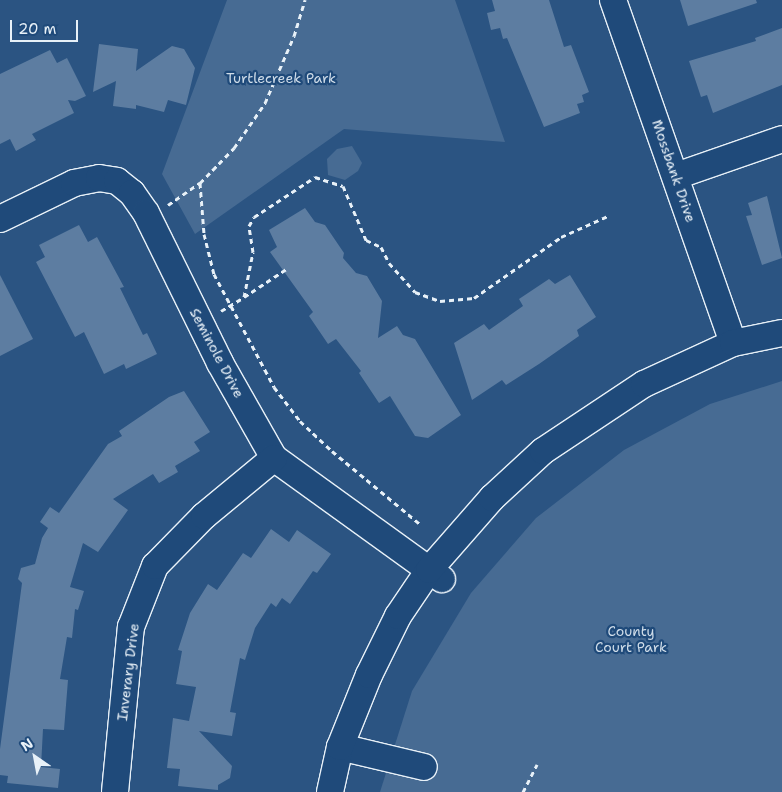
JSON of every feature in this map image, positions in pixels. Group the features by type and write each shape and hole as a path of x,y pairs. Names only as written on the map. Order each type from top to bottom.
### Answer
{"street":[{"name":"Mossbank Drive","path":"613,0 733,343"},
{"path":"676,176 782,139"},
{"name":"Seminole Drive","path":"0,219 74,183 99,178 117,181 132,194 148,218 201,323 274,458 436,575"},
{"path":"330,792 340,747 394,625 436,575 492,498 543,451 644,384 733,343 782,333"},
{"name":"Inverary Drive","path":"115,792 131,628 155,566 204,516 274,458"},
{"path":"340,747 424,767"}],"path":[{"path":"148,218 200,184 234,148 265,103 294,36 305,0"},
{"path":"244,297 253,252 249,226 254,217 315,177 343,186 366,240 381,247 389,263 415,292 440,300 474,298 561,237 608,216"},
{"path":"200,184 204,234 214,274 274,388 300,421 420,524"},
{"path":"201,323 288,268"},
{"path":"523,792 538,764"}],"green space":[{"name":"Turtlecreek Park","path":"227,0 455,0 505,142 344,129 195,234 162,174"},
{"path":"352,146 362,163 358,171 345,180 328,175 327,159 337,149"},
{"name":"County Court Park","path":"782,381 782,792 380,792 412,691 471,593 536,518 624,450 710,404"}],"building":[{"path":"492,0 549,0 564,47 571,45 589,92 582,95 584,102 577,104 580,113 544,127 507,38 503,39 500,28 491,30 487,13 495,11"},
{"path":"680,0 756,0 757,3 688,26"},
{"path":"782,28 782,85 713,113 707,95 701,97 689,61 756,41 755,38"},
{"path":"99,44 138,49 136,71 172,46 184,49 195,68 186,105 168,100 164,112 136,105 136,109 113,106 116,81 93,92"},
{"path":"50,50 57,63 67,58 86,96 75,101 68,100 74,113 32,134 36,140 16,151 10,139 0,144 0,74"},
{"path":"767,196 782,258 762,265 746,216 752,215 748,203"},
{"path":"305,208 315,222 325,225 344,253 343,258 356,273 367,276 382,301 378,338 397,326 403,335 415,339 461,415 428,438 415,436 390,396 379,403 359,373 361,371 336,339 328,344 309,316 313,312 270,252 277,247 269,230"},
{"path":"79,225 88,242 97,237 124,287 120,288 143,335 147,333 157,354 126,369 124,364 104,374 84,332 75,337 36,262 45,257 39,245"},
{"path":"0,275 33,339 0,356"},
{"path":"570,275 596,317 577,330 579,336 539,364 506,385 502,380 472,400 454,343 484,324 489,330 523,306 519,299 549,279 555,284"},
{"path":"184,391 210,432 194,442 200,451 175,466 178,472 159,483 153,474 113,499 128,510 98,552 83,543 70,587 84,591 78,610 75,609 72,638 67,637 60,679 68,680 64,730 43,729 41,767 60,769 58,788 7,783 8,776 0,775 0,749 22,583 18,579 21,568 35,564 42,538 48,528 40,522 50,507 59,513 108,444 122,436 119,431 169,397"},
{"path":"271,529 289,542 297,530 331,554 317,573 313,571 290,604 282,598 276,607 271,603 255,628 245,660 240,658 230,712 236,713 232,736 199,731 232,766 230,778 218,785 218,790 178,786 180,769 167,768 173,718 189,721 196,687 176,684 182,651 178,650 190,613 208,584 217,590 243,553 251,558"}]}
